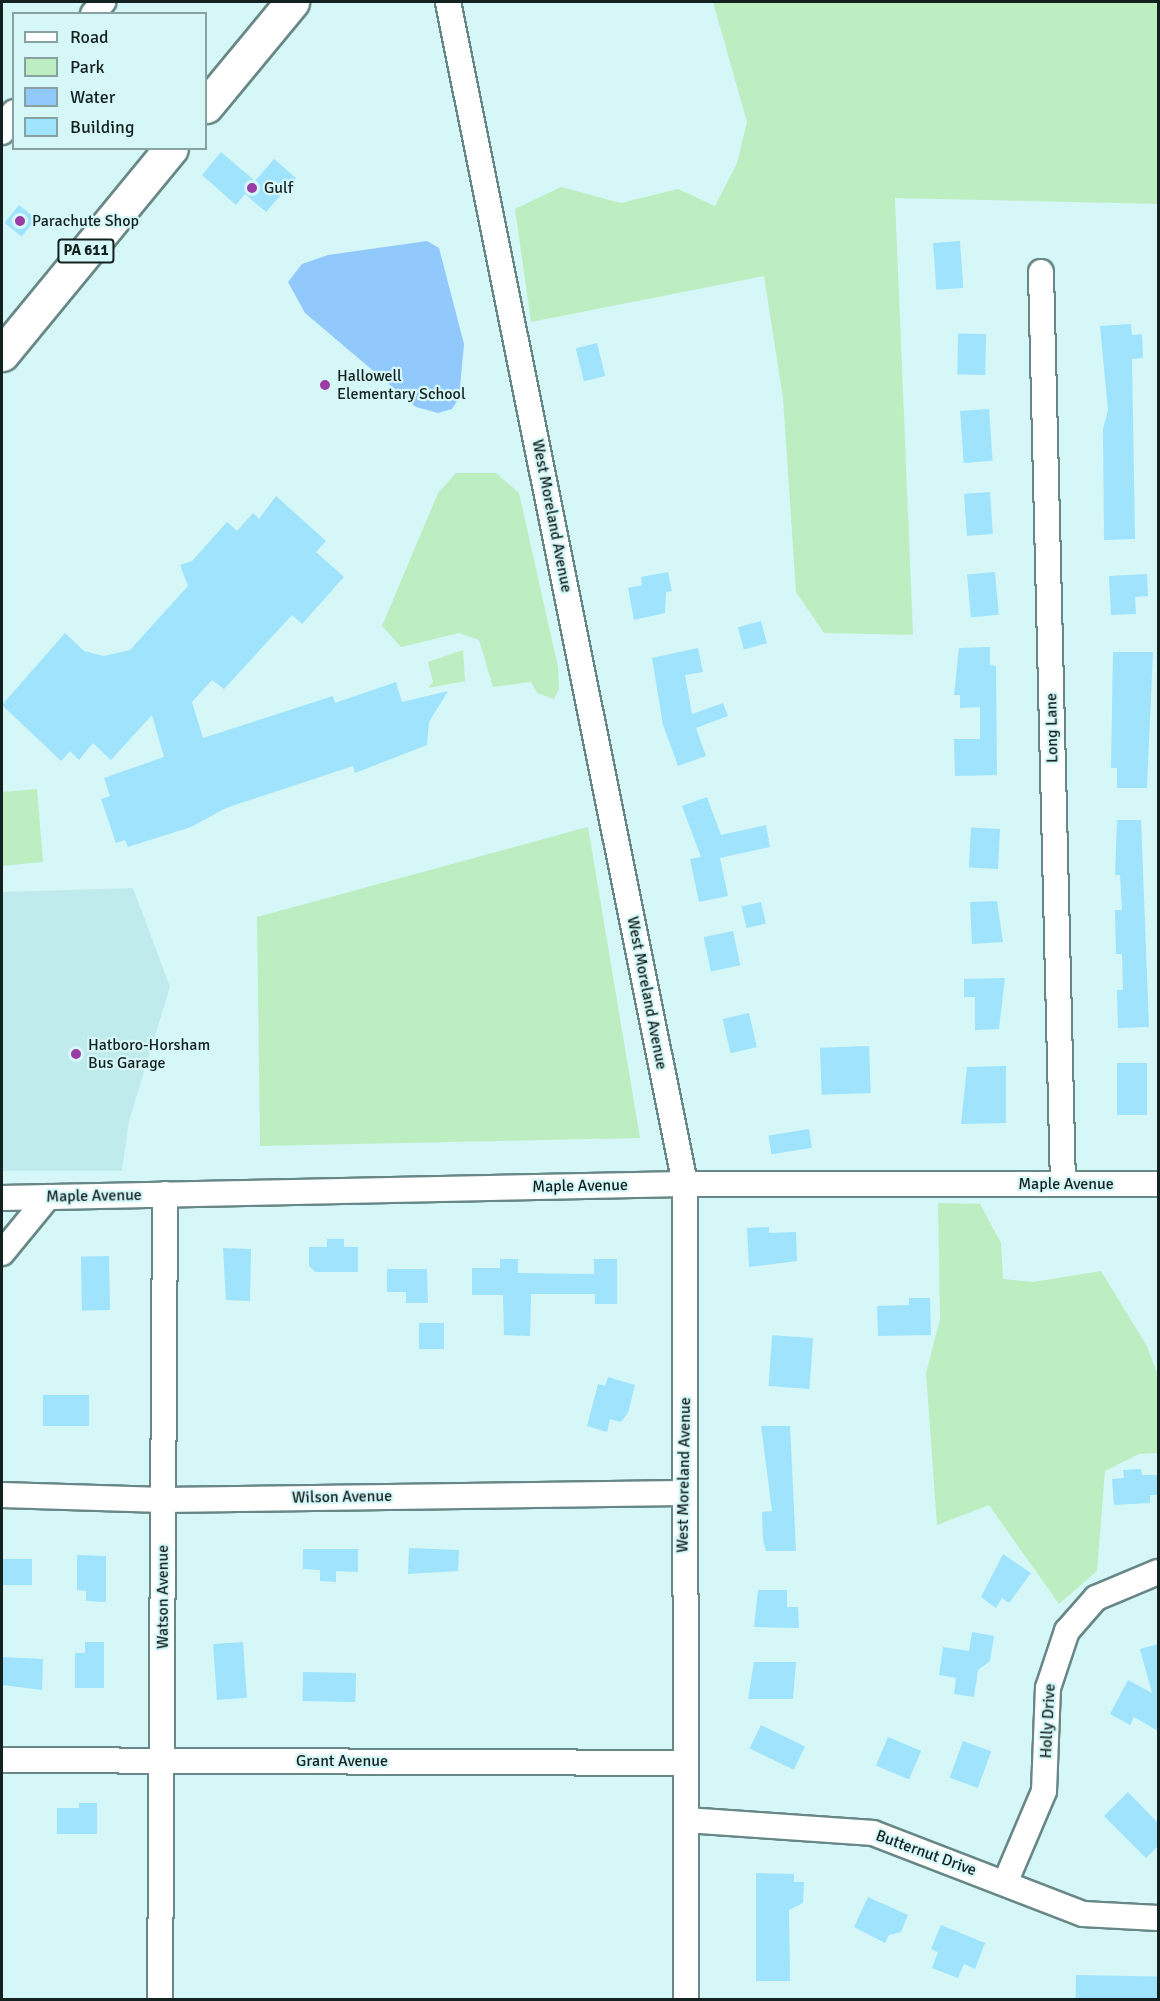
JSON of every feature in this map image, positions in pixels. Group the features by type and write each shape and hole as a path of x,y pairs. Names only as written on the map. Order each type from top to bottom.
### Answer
{"highway":[{"path":"207,105 292,2"},
{"name":"PA 611","path":"2,354 169,150"}],"street":[{"name":"West Moreland Avenue","path":"448,2 685,1184 682,1493 683,1763 687,1820 686,2000"},
{"path":"2,132 12,115"},
{"name":"Long Lane","path":"1041,272 1063,1184"},
{"name":"Maple Avenue","path":"2,1198 685,1184 1158,1184"},
{"name":"Watson Avenue","path":"160,2000 165,1194"},
{"path":"2,1253 48,1197"},
{"name":"Wilson Avenue","path":"2,1495 163,1500 682,1493"},
{"name":"Holly Drive","path":"1005,1883 1044,1791 1048,1688 1067,1631 1096,1598 1158,1572"},
{"name":"Grant Avenue","path":"2,1760 683,1763"},
{"name":"Butternut Drive","path":"687,1820 842,1827 912,1846 1083,1914 1158,1918"}],"shaded area":[{"name":"Hatboro-Horsham Bus Garage","path":"133,888 170,987 129,1121 122,1171 2,1171 2,892"}],"green space":[{"path":"713,2 1158,2 1158,204 895,198 913,635 824,633 796,592 783,398 764,276 531,322 515,209 561,187 621,203 678,189 715,206 737,163 747,122"},
{"path":"456,473 496,473 519,493 558,667 559,689 554,699 537,693 531,682 493,687 479,640 459,633 401,647 382,626 438,493"},
{"path":"463,650 465,681 428,688 433,682 428,662"},
{"path":"37,789 43,862 2,866 2,792"},
{"path":"588,827 640,1138 260,1146 257,917"},
{"path":"938,1203 980,1204 1001,1243 1003,1279 1033,1282 1101,1271 1147,1346 1158,1376 1158,1453 1139,1454 1105,1471 1097,1571 1059,1604 989,1505 937,1525 926,1373 940,1319"}],"water":[{"path":"427,241 439,248 464,344 459,398 452,409 438,413 416,407 305,313 288,282 302,264 328,255"}],"building":[{"name":"Gulf","path":"221,152 255,181 274,159 296,178 266,212 245,194 236,205 202,175"},
{"name":"Parachute Shop","path":"19,205 36,219 22,237 5,223"},
{"path":"960,241 963,288 936,290 933,243"},
{"path":"1131,324 1132,335 1142,334 1143,358 1132,359 1135,539 1104,540 1103,429 1108,410 1100,326"},
{"path":"958,334 986,334 985,375 957,375"},
{"path":"597,343 605,376 584,381 576,348"},
{"path":"989,409 993,461 964,463 960,411"},
{"path":"990,492 993,534 967,536 964,494"},
{"path":"276,496 326,541 316,552 344,577 302,624 292,615 224,689 212,680 192,702 203,738 333,696 335,703 396,682 402,702 448,691 429,722 427,745 355,773 353,766 226,808 191,827 128,847 125,840 116,843 101,799 110,796 104,778 164,757 152,715 111,760 93,743 79,760 70,751 61,761 2,705 65,633 84,651 104,656 130,650 188,586 180,565 192,561 227,522 237,531 253,513 259,519"},
{"path":"668,572 672,591 666,592 665,613 634,620 628,588 642,585 641,577"},
{"path":"995,572 999,615 971,617 967,574"},
{"path":"1147,574 1148,596 1135,597 1136,614 1111,615 1109,576"},
{"path":"761,621 767,643 744,649 738,627"},
{"path":"990,647 990,665 996,666 997,775 955,776 954,739 980,739 980,707 960,708 960,695 954,695 959,648"},
{"path":"698,648 703,672 685,675 692,714 723,703 728,716 696,728 706,756 678,766 663,725 652,658"},
{"path":"1113,652 1153,652 1147,788 1117,788 1117,768 1111,768"},
{"path":"707,797 721,835 766,825 770,847 720,858 728,896 699,902 690,859 701,857 682,806"},
{"path":"1117,820 1141,820 1149,1027 1118,1028 1117,990 1123,990 1122,954 1116,954 1115,910 1122,910 1120,875 1115,875"},
{"path":"971,827 1000,829 998,869 969,867"},
{"path":"997,901 1003,942 972,944 970,902"},
{"path":"761,902 766,923 746,928 742,906"},
{"path":"733,931 740,965 711,971 704,937"},
{"path":"1005,978 999,1029 975,1030 975,997 964,997 964,979"},
{"path":"749,1013 757,1047 731,1053 723,1019"},
{"path":"869,1046 871,1093 822,1095 820,1048"},
{"path":"1117,1063 1147,1063 1147,1115 1117,1115"},
{"path":"1006,1066 1006,1123 961,1124 967,1067"},
{"path":"809,1129 812,1148 771,1154 769,1135"},
{"path":"769,1227 769,1233 796,1232 797,1261 749,1267 747,1228"},
{"path":"327,1239 344,1239 344,1247 358,1247 358,1272 315,1272 309,1266 309,1247 327,1247"},
{"path":"223,1248 251,1249 250,1301 226,1300"},
{"path":"81,1256 109,1256 110,1310 82,1310"},
{"path":"500,1259 518,1259 518,1273 594,1274 594,1259 617,1259 617,1304 595,1304 595,1294 531,1294 530,1336 504,1335 503,1295 472,1295 472,1268 500,1268"},
{"path":"387,1269 427,1269 428,1303 406,1303 406,1292 387,1292"},
{"path":"909,1298 930,1298 931,1335 878,1336 877,1306 909,1305"},
{"path":"419,1323 444,1323 444,1349 419,1349"},
{"path":"772,1335 813,1338 809,1389 769,1386"},
{"path":"608,1377 635,1385 628,1413 621,1422 610,1419 607,1432 587,1426 598,1384 605,1386"},
{"path":"43,1395 89,1395 89,1426 43,1426"},
{"path":"761,1426 790,1426 796,1551 766,1551 763,1540 762,1512 772,1511"},
{"path":"1141,1469 1142,1475 1158,1475 1158,1495 1150,1495 1150,1503 1114,1505 1112,1479 1124,1478 1123,1470"},
{"path":"409,1548 459,1550 458,1571 408,1574"},
{"path":"303,1549 358,1549 358,1572 336,1571 336,1582 320,1581 320,1570 303,1569"},
{"path":"1003,1554 1031,1573 1009,1603 1002,1598 996,1608 981,1597"},
{"path":"77,1555 106,1556 106,1602 86,1601 86,1591 77,1590"},
{"path":"2,1559 32,1559 32,1585 2,1585"},
{"path":"758,1590 787,1590 787,1607 798,1607 799,1628 754,1627"},
{"path":"972,1632 994,1636 990,1661 978,1670 974,1697 954,1694 956,1678 939,1675 943,1647 969,1651"},
{"path":"85,1642 104,1642 104,1688 75,1688 75,1653 85,1653"},
{"path":"243,1642 247,1698 217,1700 213,1644"},
{"path":"1158,1644 1158,1731 1134,1717 1130,1725 1110,1714 1128,1680 1152,1693 1140,1649"},
{"path":"2,1657 43,1659 42,1690 2,1685"},
{"path":"754,1662 796,1662 793,1699 748,1699"},
{"path":"303,1672 356,1673 355,1702 302,1701"},
{"path":"761,1725 805,1746 794,1770 750,1748"},
{"path":"888,1737 921,1751 909,1780 876,1766"},
{"path":"963,1741 991,1751 978,1788 950,1778"},
{"path":"1128,1792 1158,1823 1158,1846 1146,1858 1104,1816"},
{"path":"79,1803 97,1803 97,1834 57,1834 57,1808 79,1808"},
{"path":"756,1873 794,1874 794,1882 804,1882 803,1903 789,1910 790,1981 756,1981"},
{"path":"868,1897 908,1915 901,1932 889,1935 885,1943 854,1927"},
{"path":"941,1925 985,1943 975,1969 964,1964 958,1978 932,1968 938,1952 931,1949"},
{"path":"1076,1975 1158,1976 1158,2000 1076,2000"}],"place":[{"name":"Gulf","path":"252,188"},
{"name":"Parachute Shop","path":"20,221"},
{"name":"Hallowell Elementary School","path":"325,385"},
{"name":"Hatboro-Horsham Bus Garage","path":"76,1054"}]}
